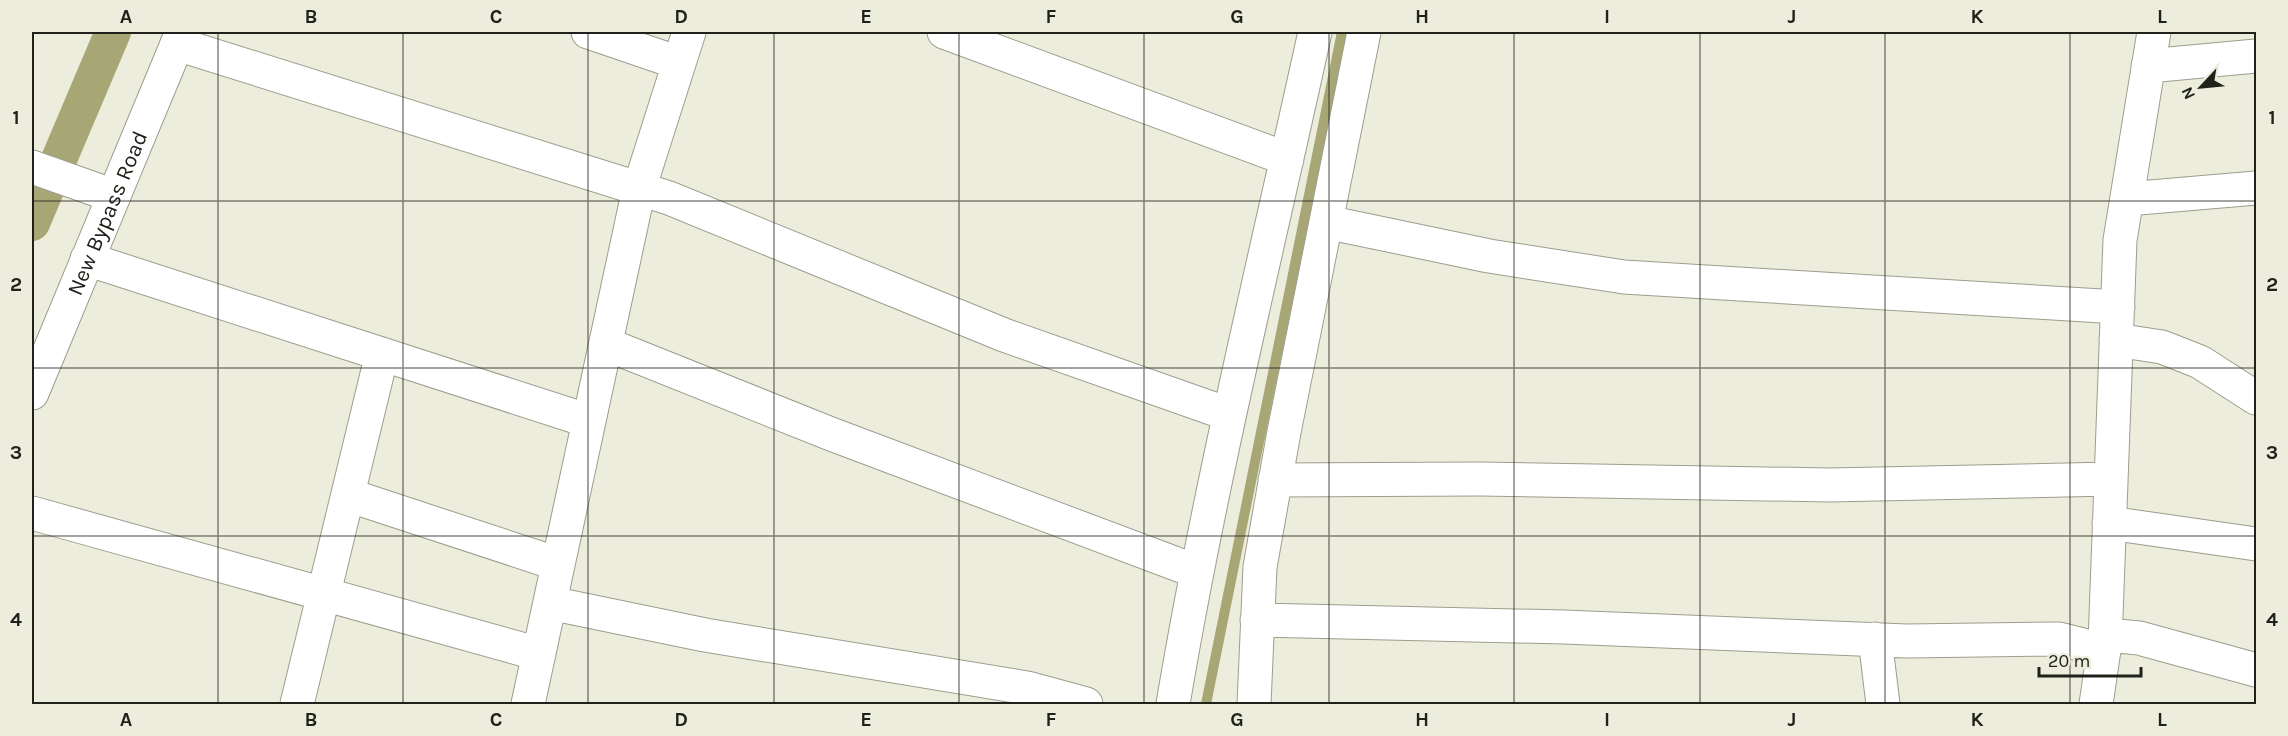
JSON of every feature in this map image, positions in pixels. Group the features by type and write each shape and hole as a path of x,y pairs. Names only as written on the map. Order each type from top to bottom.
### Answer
{"street":[{"path":"588,32 679,63"},
{"path":"528,705 639,189 689,32"},
{"path":"1173,705 1196,571 1228,414 1315,32"},
{"path":"1254,705 1260,567 1275,480 1364,32"},
{"path":"2096,705 2104,646 2120,240 2154,32"},
{"path":"957,34 1287,159"},
{"path":"179,38 669,198 1004,335 1228,414"},
{"name":"New Bypass Road","path":"32,393 179,38"},
{"path":"2148,66 2256,56"},
{"path":"32,167 114,196"},
{"path":"2127,199 2256,188"},
{"path":"1326,222 1489,256 1624,277 2118,307"},
{"path":"87,259 590,421"},
{"path":"2116,340 2162,347 2200,362 2256,398"},
{"path":"606,344 831,434 1196,571"},
{"path":"297,705 382,354"},
{"path":"1275,480 1481,479 1830,485 2111,479"},
{"path":"348,495 558,564"},
{"path":"32,513 539,654"},
{"path":"2109,523 2256,544"},
{"path":"550,603 705,635 1027,688 1086,705"},
{"path":"1257,620 1564,627 1875,639 2059,639 2104,646 2118,636 2139,638 2256,670"},
{"path":"1875,639 1883,705"}],"waterway":[{"path":"32,223 113,32"},
{"path":"1206,704 1342,32"}]}
